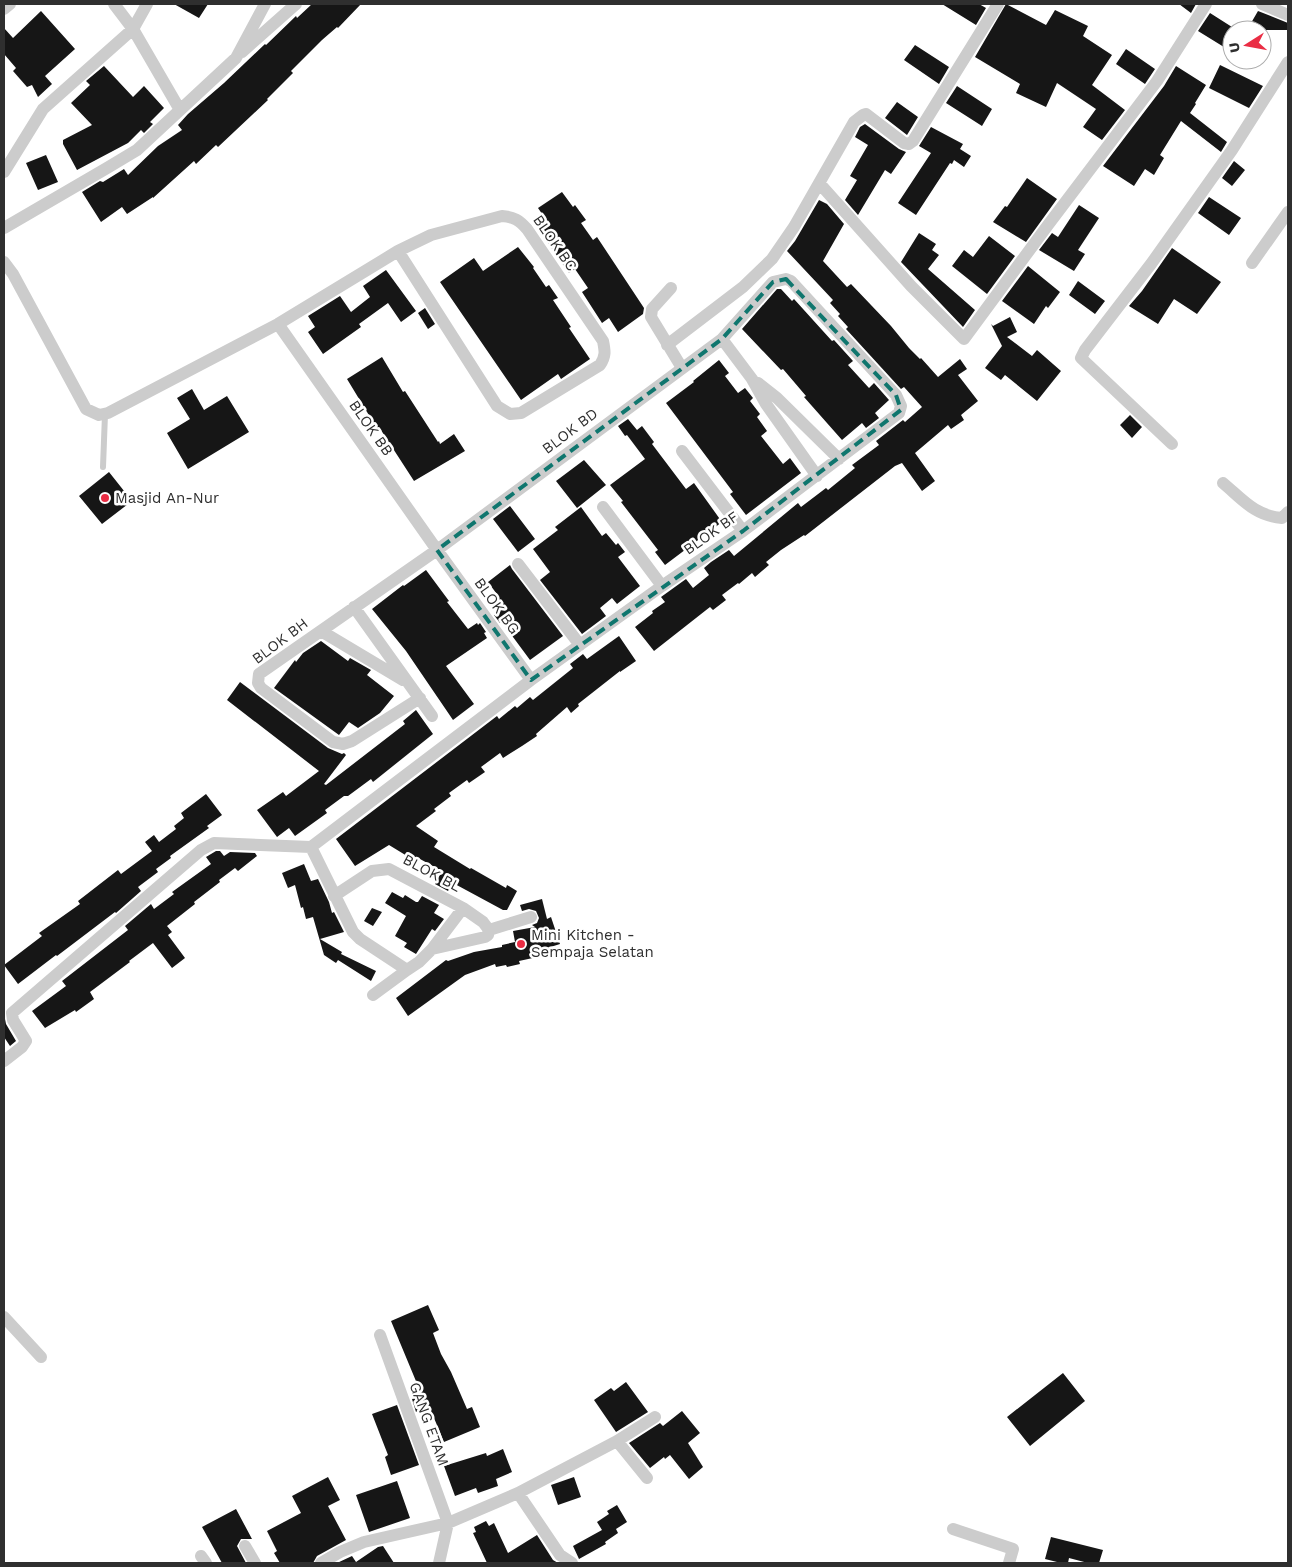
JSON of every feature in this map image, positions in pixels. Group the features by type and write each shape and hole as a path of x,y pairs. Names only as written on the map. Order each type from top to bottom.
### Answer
{"street":[{"path":"4,9 10,4"},
{"path":"114,4 133,29 180,110"},
{"path":"4,172 42,109 133,29 148,4"},
{"path":"236,58 265,4"},
{"path":"4,228 137,150 296,4"},
{"path":"666,342 743,287 780,249 820,184 854,122 866,114 904,143 909,144 913,141 998,4"},
{"path":"820,184 911,286 964,340 1157,81 1206,4"},
{"path":"1262,4 1288,15"},
{"path":"1172,444 1081,358 1232,150 1288,62"},
{"path":"1252,263 1288,212"},
{"name":"BLOK BC","path":"105,414 278,324 398,251 431,235 502,216 512,216 519,220 527,229 603,341 605,357 600,365 521,413 510,414 497,406 398,251"},
{"path":"4,262 14,274 86,409 94,414 105,414"},
{"name":"BLOK BD","path":"437,550 722,339 772,282 786,279 791,281 896,395 901,406"},
{"path":"670,288 652,309 651,317 682,368"},
{"name":"BLOK BB","path":"278,324 437,550"},
{"path":"722,339 752,379 766,404 817,476"},
{"path":"752,379 777,398 840,459"},
{"name":"BLOK BF","path":"311,847 531,680 662,586 744,531 899,413 901,406"},
{"path":"682,451 744,531"},
{"path":"1223,483 1257,512 1282,518 1288,512"},
{"path":"603,507 662,586"},
{"name":"BLOK BH","path":"420,698 352,741 343,744 333,742 261,688 258,683 259,674 437,550"},
{"name":"BLOK BG","path":"437,550 531,680"},
{"path":"518,564 580,645"},
{"path":"354,607 432,716"},
{"path":"321,631 408,683"},
{"path":"4,1061 26,1042 13,1020 12,1013 201,850 214,843 311,847 353,932 360,939 407,970"},
{"name":"BLOK BL","path":"334,896 372,870 389,869 462,908 483,922 489,930"},
{"name":"BLOK BL","path":"373,995 419,962 432,949 462,908"},
{"name":"BLOK BL","path":"432,949 484,937 488,934 489,930 531,917"},
{"path":"4,1317 41,1357"},
{"name":"GANG ETAM","path":"380,1335 448,1523"},
{"path":"321,1563 340,1552 364,1542 448,1523 518,1493 617,1442 655,1417"},
{"path":"617,1442 648,1478"},
{"path":"518,1493 560,1555 572,1563"},
{"path":"442,1561 448,1523"},
{"path":"953,1529 1013,1550 1008,1563"},
{"path":"245,1546 255,1563"}],"lane":[{"path":"103,467 105,414"}],"highlighted area":[{"path":"786,279 896,395 901,410 743,531 531,680 437,550 722,339 773,282"}],"building":[{"path":"174,4 208,4 199,18"},
{"path":"312,4 361,4 291,71 293,73 268,100 218,147 216,145 196,164 194,161 153,198 127,214 122,207 101,222 82,192 124,169 128,175 158,146 182,130 178,125 188,114 296,16 297,18"},
{"path":"942,4 979,4 986,8 976,25"},
{"path":"1006,4 1046,25 1055,10 1088,26 1083,36 1112,55 1092,85 1125,110 1102,140 1083,127 1096,109 1057,83 1046,107 1016,93 1020,84 975,57"},
{"path":"1179,4 1196,4 1191,13"},
{"path":"41,11 75,49 45,76 52,84 38,97 32,85 27,87 13,71 16,68 4,54 4,28 13,38"},
{"path":"1258,11 1288,23 1288,30 1272,30 1272,20 1253,20"},
{"path":"1210,13 1222,21 1222,46 1198,31"},
{"path":"915,45 949,67 939,84 904,60"},
{"path":"1126,49 1155,69 1145,84 1116,64"},
{"path":"1220,65 1222,70 1230,70 1263,86 1249,108 1209,88"},
{"path":"104,66 133,97 144,86 164,108 150,122 153,124 144,133 141,130 128,143 77,170 63,144 63,140 92,125 71,103 90,85 86,81"},
{"path":"1176,66 1206,85 1190,113 1227,142 1221,152 1181,121 1160,155 1164,158 1154,175 1145,169 1134,186 1103,166 1164,86"},
{"path":"957,86 992,109 982,126 946,103"},
{"path":"897,102 918,117 907,135 885,118"},
{"path":"865,124 906,152 891,174 885,170 858,215 845,200 857,180 850,176 868,145 855,137 860,127"},
{"path":"931,127 963,144 960,149 971,156 964,167 954,160 952,164 950,163 916,215 898,203 931,153 919,146"},
{"path":"46,155 58,182 38,190 26,163"},
{"path":"1234,161 1245,170 1232,186 1222,178"},
{"path":"1027,178 1057,199 1026,242 993,222 1005,206 1007,207"},
{"path":"562,192 586,220 581,223 593,240 597,237 644,308 643,314 618,332 609,318 602,323 582,292 588,288 575,269 569,273 539,230 549,224 538,208"},
{"path":"1209,197 1241,218 1229,235 1198,213"},
{"path":"819,200 827,204 844,224 823,261 847,287 851,284 938,377 960,359 967,369 958,375 978,401 961,415 964,420 951,429 948,425 915,453 935,481 922,491 902,463 895,466 805,536 781,550 766,562 769,565 755,577 752,573 722,595 726,600 713,610 710,607 654,651 635,627 665,602 661,597 686,579 693,588 709,575 704,568 711,562 729,550 734,556 798,503 801,507 826,488 828,490 855,468 852,465 879,445 876,441 903,420 905,422 922,407 904,387 901,389 846,329 848,327 838,316 840,314 830,303 833,300 787,251"},
{"path":"1079,205 1099,218 1078,250 1085,254 1074,271 1039,250 1052,233 1058,237"},
{"path":"919,233 936,244 932,250 939,255 928,269 975,310 963,327 901,262"},
{"path":"989,236 1015,256 987,294 952,266 964,250 973,257"},
{"path":"518,247 534,267 546,287 549,285 558,298 553,300 590,359 561,379 558,374 521,400 440,282 474,258 483,271"},
{"path":"1172,248 1221,282 1197,314 1174,299 1158,324 1129,306 1142,291"},
{"path":"1028,266 1060,292 1048,308 1046,306 1034,324 1002,301"},
{"path":"386,270 416,311 401,322 388,303 359,324 361,327 323,354 308,332 315,327 308,316 340,296 351,312 370,297 363,286"},
{"path":"1078,281 1105,301 1095,314 1069,295"},
{"path":"777,289 781,289 792,301 794,299 832,341 834,340 853,361 848,365 869,388 874,383 889,400 875,413 879,418 866,428 862,423 842,440 804,397 806,396 783,369 781,370 742,329"},
{"path":"425,308 435,324 428,329 418,313"},
{"path":"1010,317 1017,332 1007,337 1032,356 1037,350 1061,371 1037,401 1005,375 1001,380 985,368 1002,346 991,324 993,326"},
{"path":"382,357 403,392 405,391 438,442 440,444 454,434 465,451 414,481 379,427 377,428 347,379"},
{"path":"719,360 729,373 725,376 738,393 745,388 753,398 750,401 760,414 757,417 767,431 761,436 783,464 790,458 801,473 746,515 730,494 733,492 666,403"},
{"path":"192,389 204,410 227,396 249,432 188,469 167,433 190,419 177,398"},
{"path":"1130,415 1142,427 1132,438 1120,425"},
{"path":"628,419 637,430 642,426 654,442 652,444 686,489 694,483 722,522 665,565 655,552 658,550 610,485 645,459 618,426"},
{"path":"584,460 606,485 577,508 556,481"},
{"name":"Masjid An-Nur","path":"109,472 132,501 102,524 79,496"},
{"path":"510,506 535,539 518,552 493,519"},
{"path":"581,507 602,536 606,533 625,552 618,557 640,586 617,604 612,598 600,608 606,616 582,634 540,580 550,572 533,549 558,530 555,527"},
{"path":"510,565 563,636 530,660 502,622 500,623 494,615 499,612 492,602 499,597 488,582"},
{"path":"426,570 468,629 480,623 486,632 484,633 487,638 446,666 474,704 453,720 406,651 372,609"},
{"path":"619,636 636,661 578,704 579,706 571,713 567,707 536,734 537,736 503,758 500,753 481,767 485,772 469,783 467,780 449,793 451,796 434,809 436,811 416,826 438,841 434,847 470,869 506,888 507,885 517,891 507,910 503,910 453,883 448,891 435,884 442,871 420,859 419,861 407,856 389,845 355,866 336,839 497,716 499,719 530,697 533,700 573,668 570,664 583,654 587,659"},
{"path":"321,641 348,661 350,658 371,670 367,675 394,696 380,713 358,728 349,722 339,735 274,688 295,660 296,662 303,653"},
{"path":"240,682 328,748 346,755 324,784 326,785 405,724 403,721 416,710 433,734 373,782 371,779 325,810 327,813 295,836 289,828 277,837 257,810 283,792 286,796 319,771 227,700"},
{"path":"206,794 222,815 207,826 209,828 170,856 171,858 156,869 158,872 138,887 141,891 116,913 18,984 4,965 42,936 39,933 80,904 78,901 118,870 121,874 152,851 145,842 154,835 159,842 176,829 174,826 184,818 181,813"},
{"path":"216,851 220,851 224,856 230,852 255,853 257,856 238,871 235,868 219,880 220,882 167,926 172,932 168,935 185,958 172,968 153,943 90,992 94,999 76,1012 75,1010 45,1028 32,1011 66,986 62,981 128,930 125,926 151,904 154,909 174,894 172,892 211,864 206,857"},
{"path":"304,864 311,881 318,879 332,913 334,912 344,932 320,939 342,952 341,954 376,971 371,981 338,960 336,963 324,955 313,917 306,919 295,885 288,888 282,873"},
{"path":"392,892 403,898 405,895 416,902 422,896 439,905 434,913 444,919 435,931 432,929 416,954 404,947 407,943 395,936 406,916 385,903"},
{"path":"542,899 547,919 551,917 560,944 541,950 542,956 519,961 520,964 496,967 495,964 465,975 408,1016 396,998 446,960 502,947 502,945 515,942 513,931 535,927 532,925 537,923 539,918 536,911 529,909 522,911 520,905"},
{"path":"372,908 382,912 373,926 364,921"},
{"path":"4,1014 6,1024 16,1041 10,1046 4,1037"},
{"path":"428,1305 439,1330 433,1333 441,1354 467,1409 472,1407 480,1427 444,1442 429,1406 416,1412 412,1399 419,1396 415,1387 418,1386 391,1321"},
{"path":"1063,1373 1085,1401 1030,1446 1007,1417"},
{"path":"626,1382 648,1412 616,1432 594,1400 611,1388 614,1391"},
{"path":"397,1405 419,1465 391,1475 385,1457 388,1455 372,1414"},
{"path":"682,1411 700,1433 688,1443 703,1467 689,1479 670,1455 665,1459 664,1457 650,1468 629,1443 660,1423 663,1426"},
{"path":"503,1449 512,1472 496,1479 498,1486 478,1493 476,1488 455,1496 444,1466 486,1453 487,1456"},
{"path":"328,1477 340,1500 328,1506 346,1540 317,1556 313,1563 280,1563 274,1553 277,1551 267,1531 301,1513 292,1496"},
{"path":"574,1477 581,1497 558,1505 551,1485"},
{"path":"397,1481 410,1518 369,1532 356,1495"},
{"path":"617,1505 627,1522 616,1529 618,1533 605,1542 606,1544 579,1559 573,1546 602,1530 597,1522 609,1514 607,1511"},
{"path":"236,1509 252,1539 241,1539 237,1546 246,1563 222,1563 202,1527"},
{"path":"486,1521 489,1526 494,1523 508,1553 537,1535 553,1560 558,1563 487,1563 473,1533 476,1532 474,1527"},
{"path":"1051,1537 1103,1550 1099,1563 1088,1563 1069,1558 1068,1563 1061,1563 1045,1559"},
{"path":"383,1546 394,1563 337,1563 352,1556 356,1562 378,1547"}],"place":[{"name":"Masjid An-Nur","path":"105,498"},
{"name":"Mini Kitchen - Sempaja Selatan","path":"521,944"}]}
